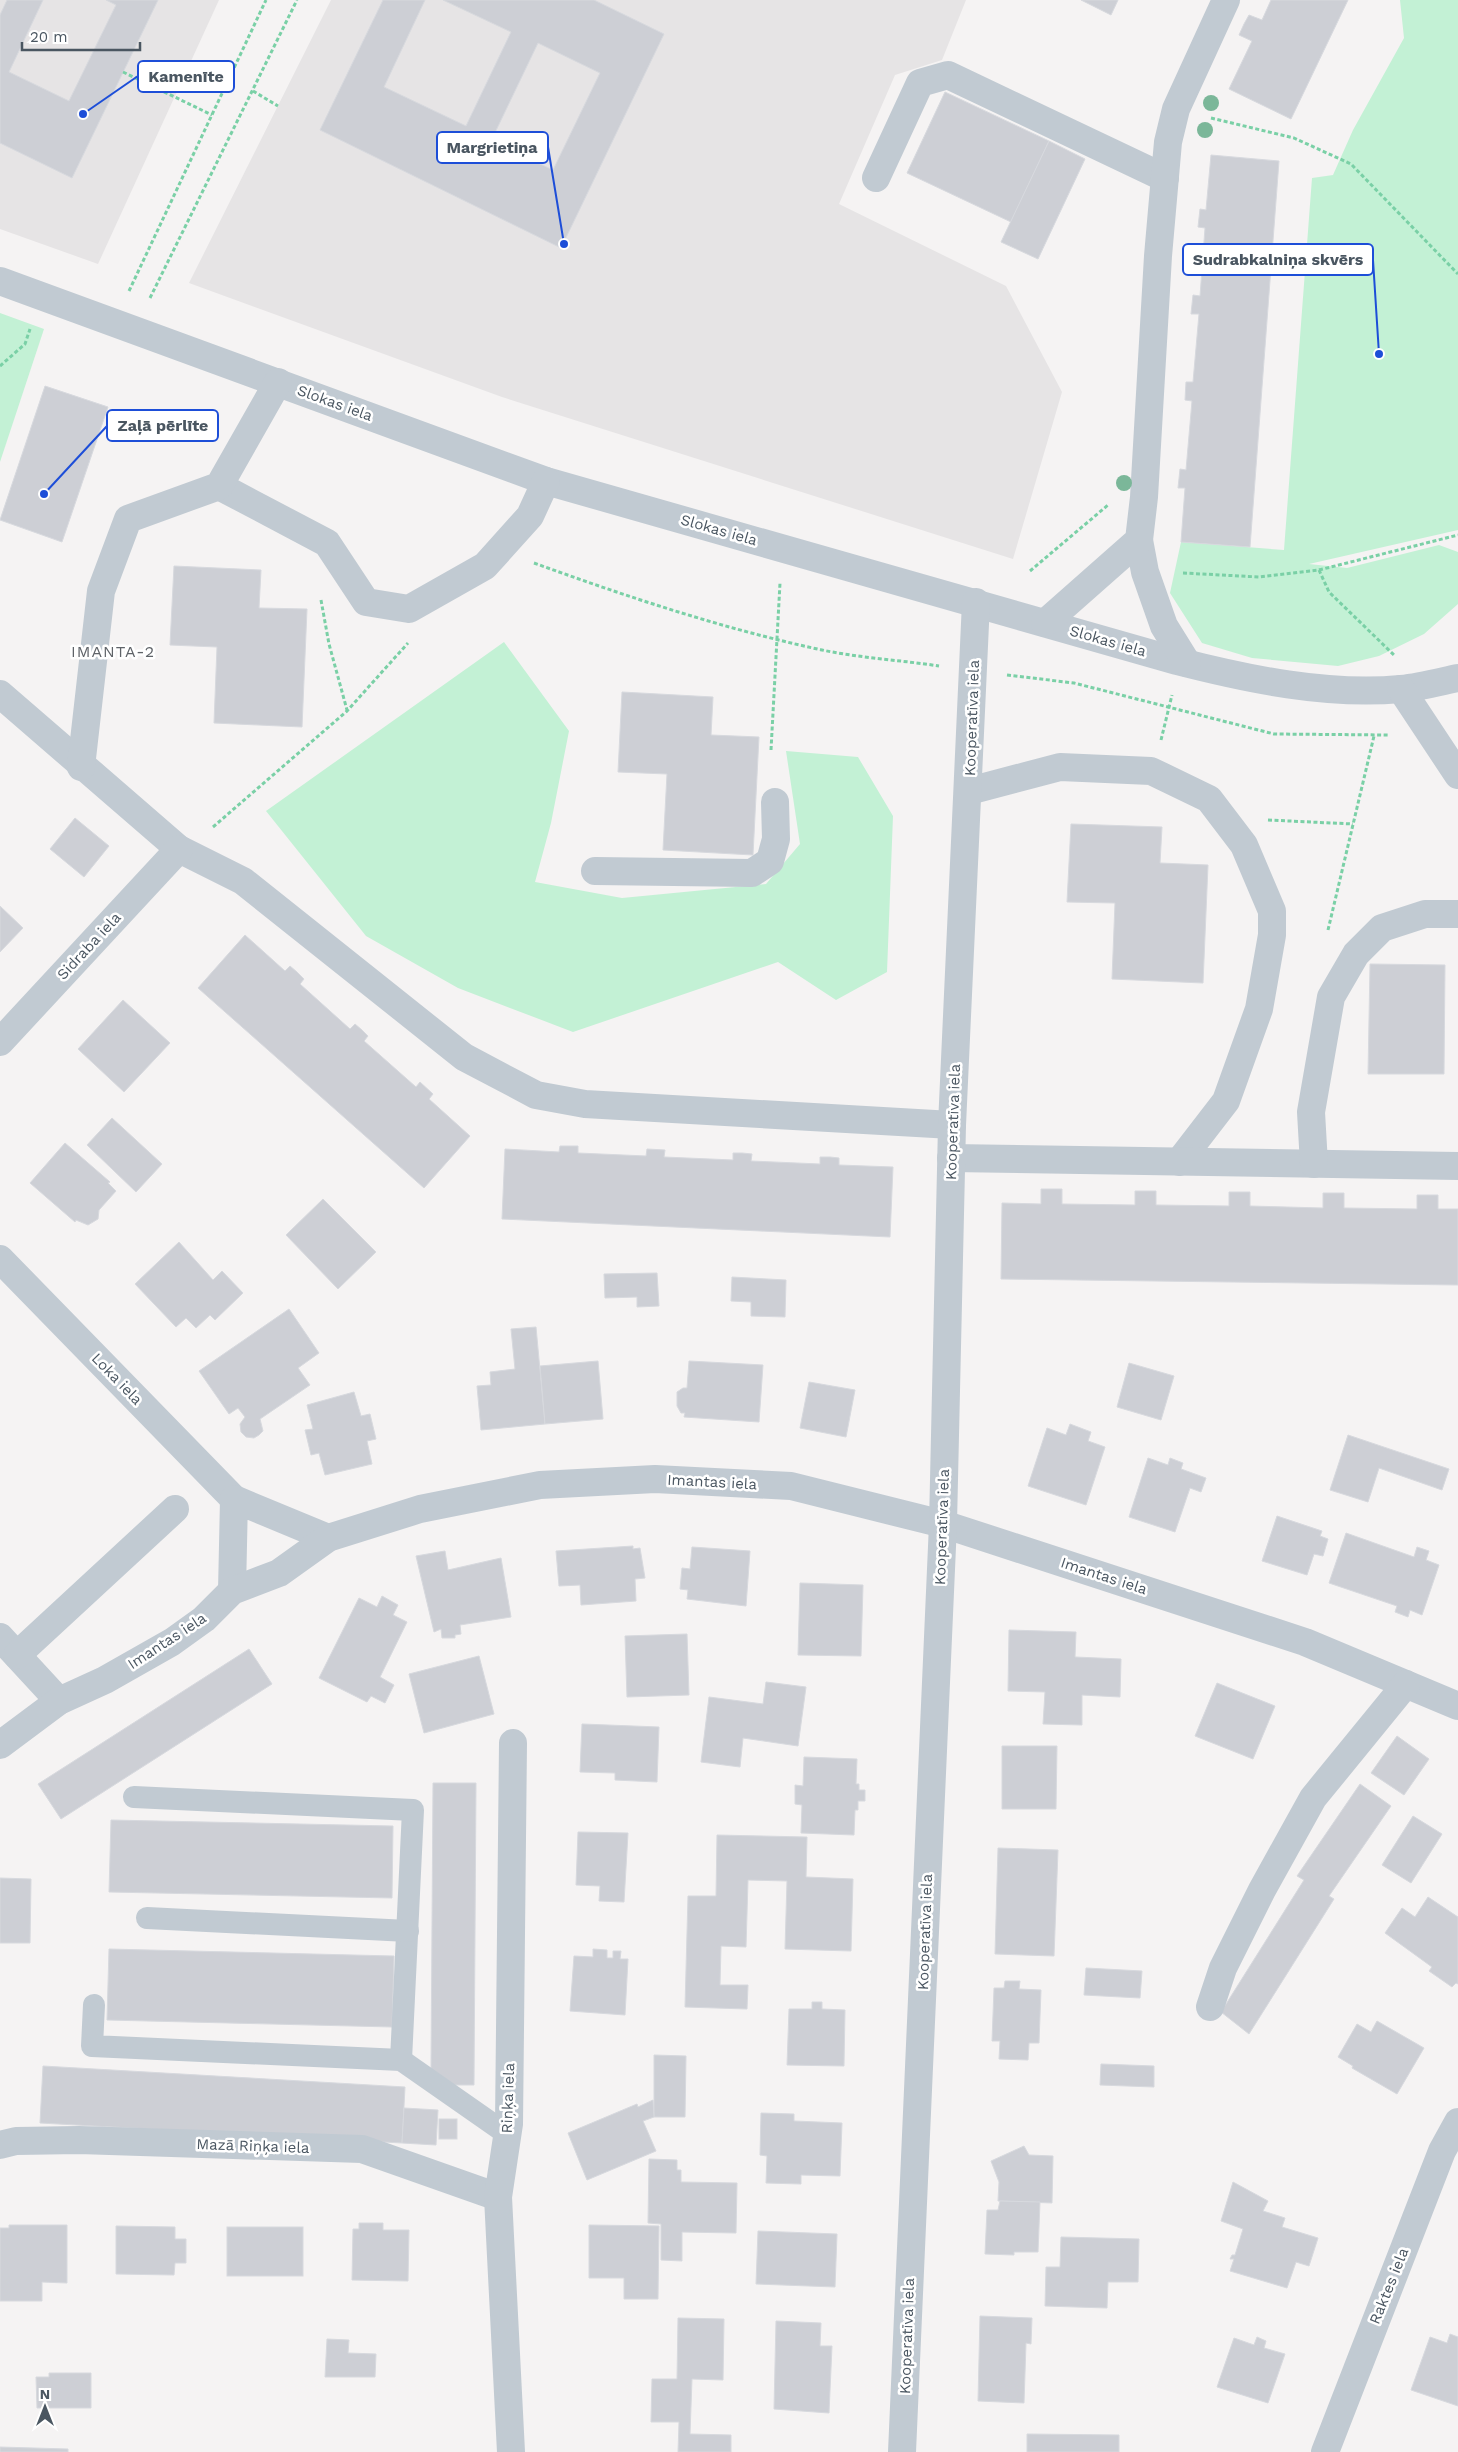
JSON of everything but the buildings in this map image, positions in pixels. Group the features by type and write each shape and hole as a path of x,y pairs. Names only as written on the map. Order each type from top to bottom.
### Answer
{"street":[{"path":"1182,662 1164,626 1145,572 1139,540 1144,497 1168,142 1176,110 1226,0"},
{"path":"876,178 920,83 948,75 1165,178"},
{"name":"Slokas iela","path":"0,281 546,480 1182,662 1265,681 1351,689 1401,689 1458,678"},
{"path":"81,767 101,591 128,518 219,486 278,382"},
{"path":"219,486 327,543 366,602 409,610 485,566 530,516 546,480"},
{"path":"1045,623 1139,540"},
{"name":"Kooperatīva iela","path":"902,2452 943,1524 952,1125 969,791 976,602"},
{"path":"1401,689 1458,775"},
{"path":"0,694 81,767 178,849 243,881 464,1057 536,1095 585,1104 952,1125"},
{"path":"969,791 1060,767 1151,771 1209,799 1244,845 1272,910 1272,935 1259,1009 1226,1101 1179,1162"},
{"path":"595,871 752,873 770,861 776,839 775,802"},
{"name":"Sidraba iela","path":"0,1042 178,849"},
{"path":"1314,1164 1311,1112 1331,997 1356,954 1382,928 1425,914 1458,914"},
{"path":"951,1158 1458,1166"},
{"name":"Loka iela","path":"0,1259 234,1499 328,1538"},
{"name":"Imantas iela","path":"0,1745 59,1700 105,1680 172,1642 204,1619 232,1590 279,1573 328,1538 420,1509 540,1485 655,1479 791,1486 943,1524 1305,1642 1458,1706"},
{"path":"232,1590 234,1499"},
{"path":"59,1700 9,1646 175,1509"},
{"path":"1210,2008 1223,1968 1262,1890 1313,1798 1406,1684"},
{"name":"Riņķa iela","path":"511,2452 498,2197 508,2134 513,1743"},
{"name":"Raktes iela","path":"1325,2452 1439,2160 1458,2122"},
{"name":"Mazā Riņķa iela","path":"0,2145 16,2141 79,2140 362,2150 498,2197"}],"lane":[{"path":"134,1797 413,1810 401,2060"},
{"path":"147,1918 408,1931"},
{"path":"94,2005 92,2046 401,2060 508,2134"}],"path":[{"path":"129,289 266,0"},
{"path":"152,297 297,0"},
{"path":"124,72 212,115"},
{"path":"253,91 278,106"},
{"path":"1176,110 1294,138 1351,164 1458,274"},
{"path":"0,366 25,344 35,293"},
{"path":"1145,572 1259,577 1319,570 1458,535"},
{"path":"771,750 782,547"},
{"path":"499,551 611,591 777,639 824,650 1074,684 1274,734 1374,736 1430,732"},
{"path":"1319,570 1330,592 1395,656 1401,689"},
{"path":"321,599 329,644 347,711"},
{"path":"178,849 219,823 347,711 413,638 409,610"},
{"path":"1151,771 1171,708 1182,662"},
{"path":"1224,818 1353,824"}],"shaded area":[{"path":"0,0 219,0 98,264 0,229"},
{"path":"331,0 966,0 942,60 895,75 839,204 1006,286 1062,392 1013,559 502,397 189,283"}],"green space":[{"path":"1400,0 1458,0 1458,530 1309,564 1347,568 1439,545 1458,552 1458,604 1424,634 1379,656 1338,666 1252,658 1202,643 1170,593 1181,542 1284,550 1312,178 1333,175 1353,130 1404,38"},
{"path":"0,313 44,329 0,462"},
{"path":"504,642 569,731 551,823 535,882 622,898 766,884 800,844 786,751 858,757 893,816 887,972 836,1000 778,962 573,1032 458,988 366,936 266,811"}],"place":[{"name":"Kamenīte","path":"83,114"},
{"name":"Margrietiņa","path":"564,244"},
{"name":"Sudrabkalniņa skvērs","path":"1379,354"},
{"name":"Zaļā pērlīte","path":"44,494"}],"district":[{"name":"IMANTA-2","path":"113,651"}]}
